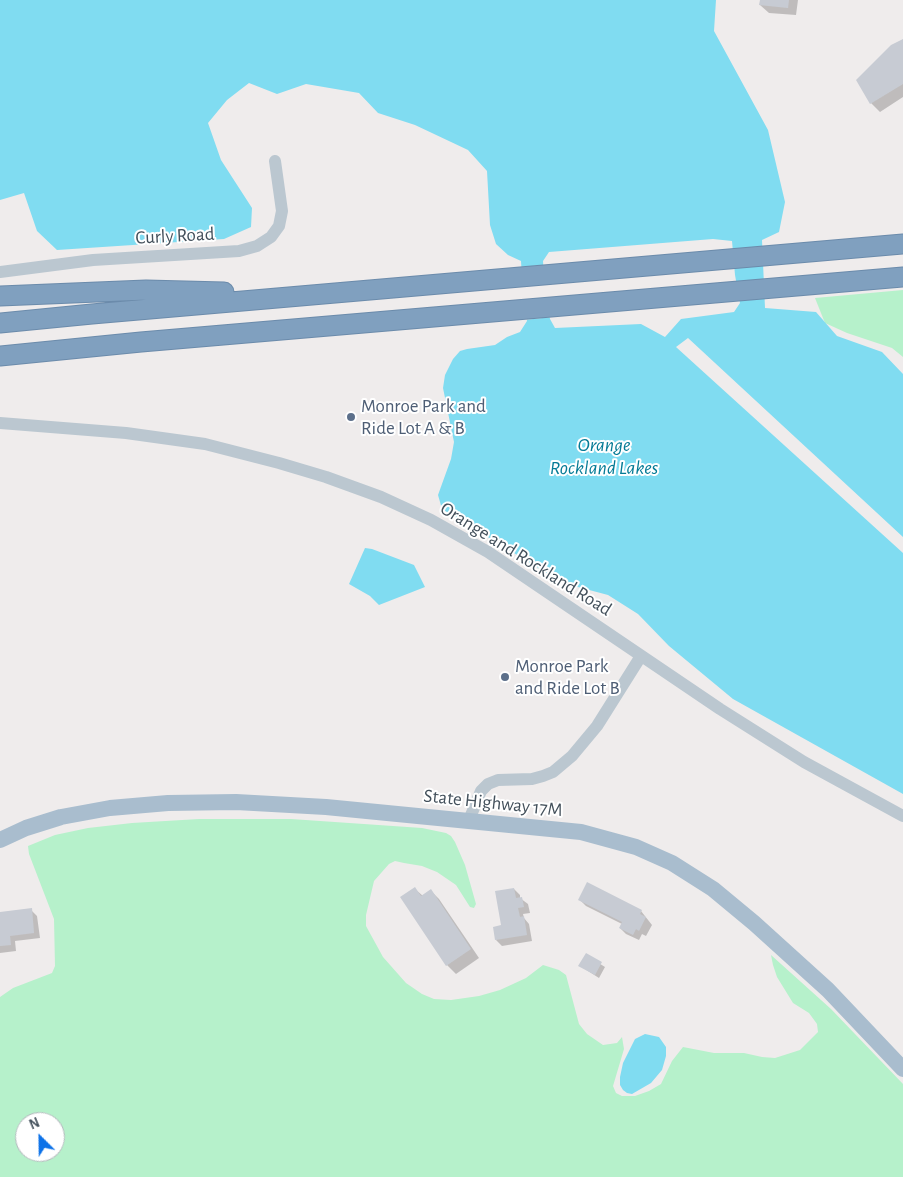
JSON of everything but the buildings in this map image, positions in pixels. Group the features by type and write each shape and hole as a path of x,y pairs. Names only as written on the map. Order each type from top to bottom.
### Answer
{"highway":[{"path":"0,324 73,315 903,244"},
{"path":"0,356 141,342 903,277"},
{"path":"0,296 146,290 234,292 274,289 335,292"},
{"path":"0,366 66,358 141,342"}],"main road":[{"name":"State Highway 17M","path":"0,840 26,828 60,817 110,808 168,803 245,802 326,807 581,832 636,846 672,863 713,889 754,923 828,990 903,1069"}],"street":[{"name":"Curly Road","path":"0,272 93,260 239,251 257,246 271,237 278,226 282,211 275,161"},
{"name":"Orange and Rockland Road","path":"0,423 126,433 205,444 261,458 358,488 390,501 431,520 488,552 688,689 804,762 903,816"},
{"path":"469,820 481,791 488,784 498,780 532,779 543,776 553,772 572,756 597,726 642,656"}],"green space":[{"path":"903,290 903,357 892,348 847,333 825,323 815,298"},
{"path":"199,819 291,819 422,828 446,833 455,842 465,865 476,904 474,908 470,907 456,885 437,872 422,866 395,861 389,864 374,881 366,915 366,926 383,957 406,983 422,994 434,999 451,1000 479,996 500,990 526,978 543,965 559,970 566,975 579,1024 587,1034 603,1045 617,1043 622,1037 624,1049 613,1086 616,1093 622,1096 635,1096 661,1084 672,1061 683,1047 714,1053 744,1053 775,1058 800,1050 818,1032 817,1024 809,1013 793,1003 777,977 771,955 831,1009 903,1084 903,1177 0,1177 0,997 13,988 52,973 55,966 54,919 29,854 28,846 55,835 88,828"}],"water":[{"name":"Orange Rockland Lakes","path":"0,0 716,0 714,31 768,130 785,202 779,232 762,240 765,308 816,312 837,336 882,352 903,374 903,537 688,338 676,347 903,553 903,794 733,699 669,646 638,614 608,595 563,583 442,509 438,495 451,459 454,442 443,388 445,375 453,359 460,351 495,345 507,337 520,332 527,321 521,261 508,255 496,244 490,225 487,171 468,150 415,125 378,113 359,93 306,84 277,94 249,83 227,100 208,123 221,160 252,208 251,227 224,239 57,250 37,231 24,193 0,200","holes":["713,239 732,241 740,303 734,312 681,319 665,337 641,324 555,328 550,319 545,291 543,261 549,252"]},
{"path":"365,548 414,565 425,587 379,605 370,596 349,584"},
{"path":"645,1034 659,1037 666,1047 666,1056 662,1070 651,1083 632,1094 627,1093 620,1085 623,1063 635,1039"}],"pier":[{"path":"546,265 552,317 524,320 519,267"}],"place":[{"name":"Monroe Park and Ride Lot A & B","path":"351,417"},
{"name":"Monroe Park and Ride Lot B","path":"505,677"}]}
